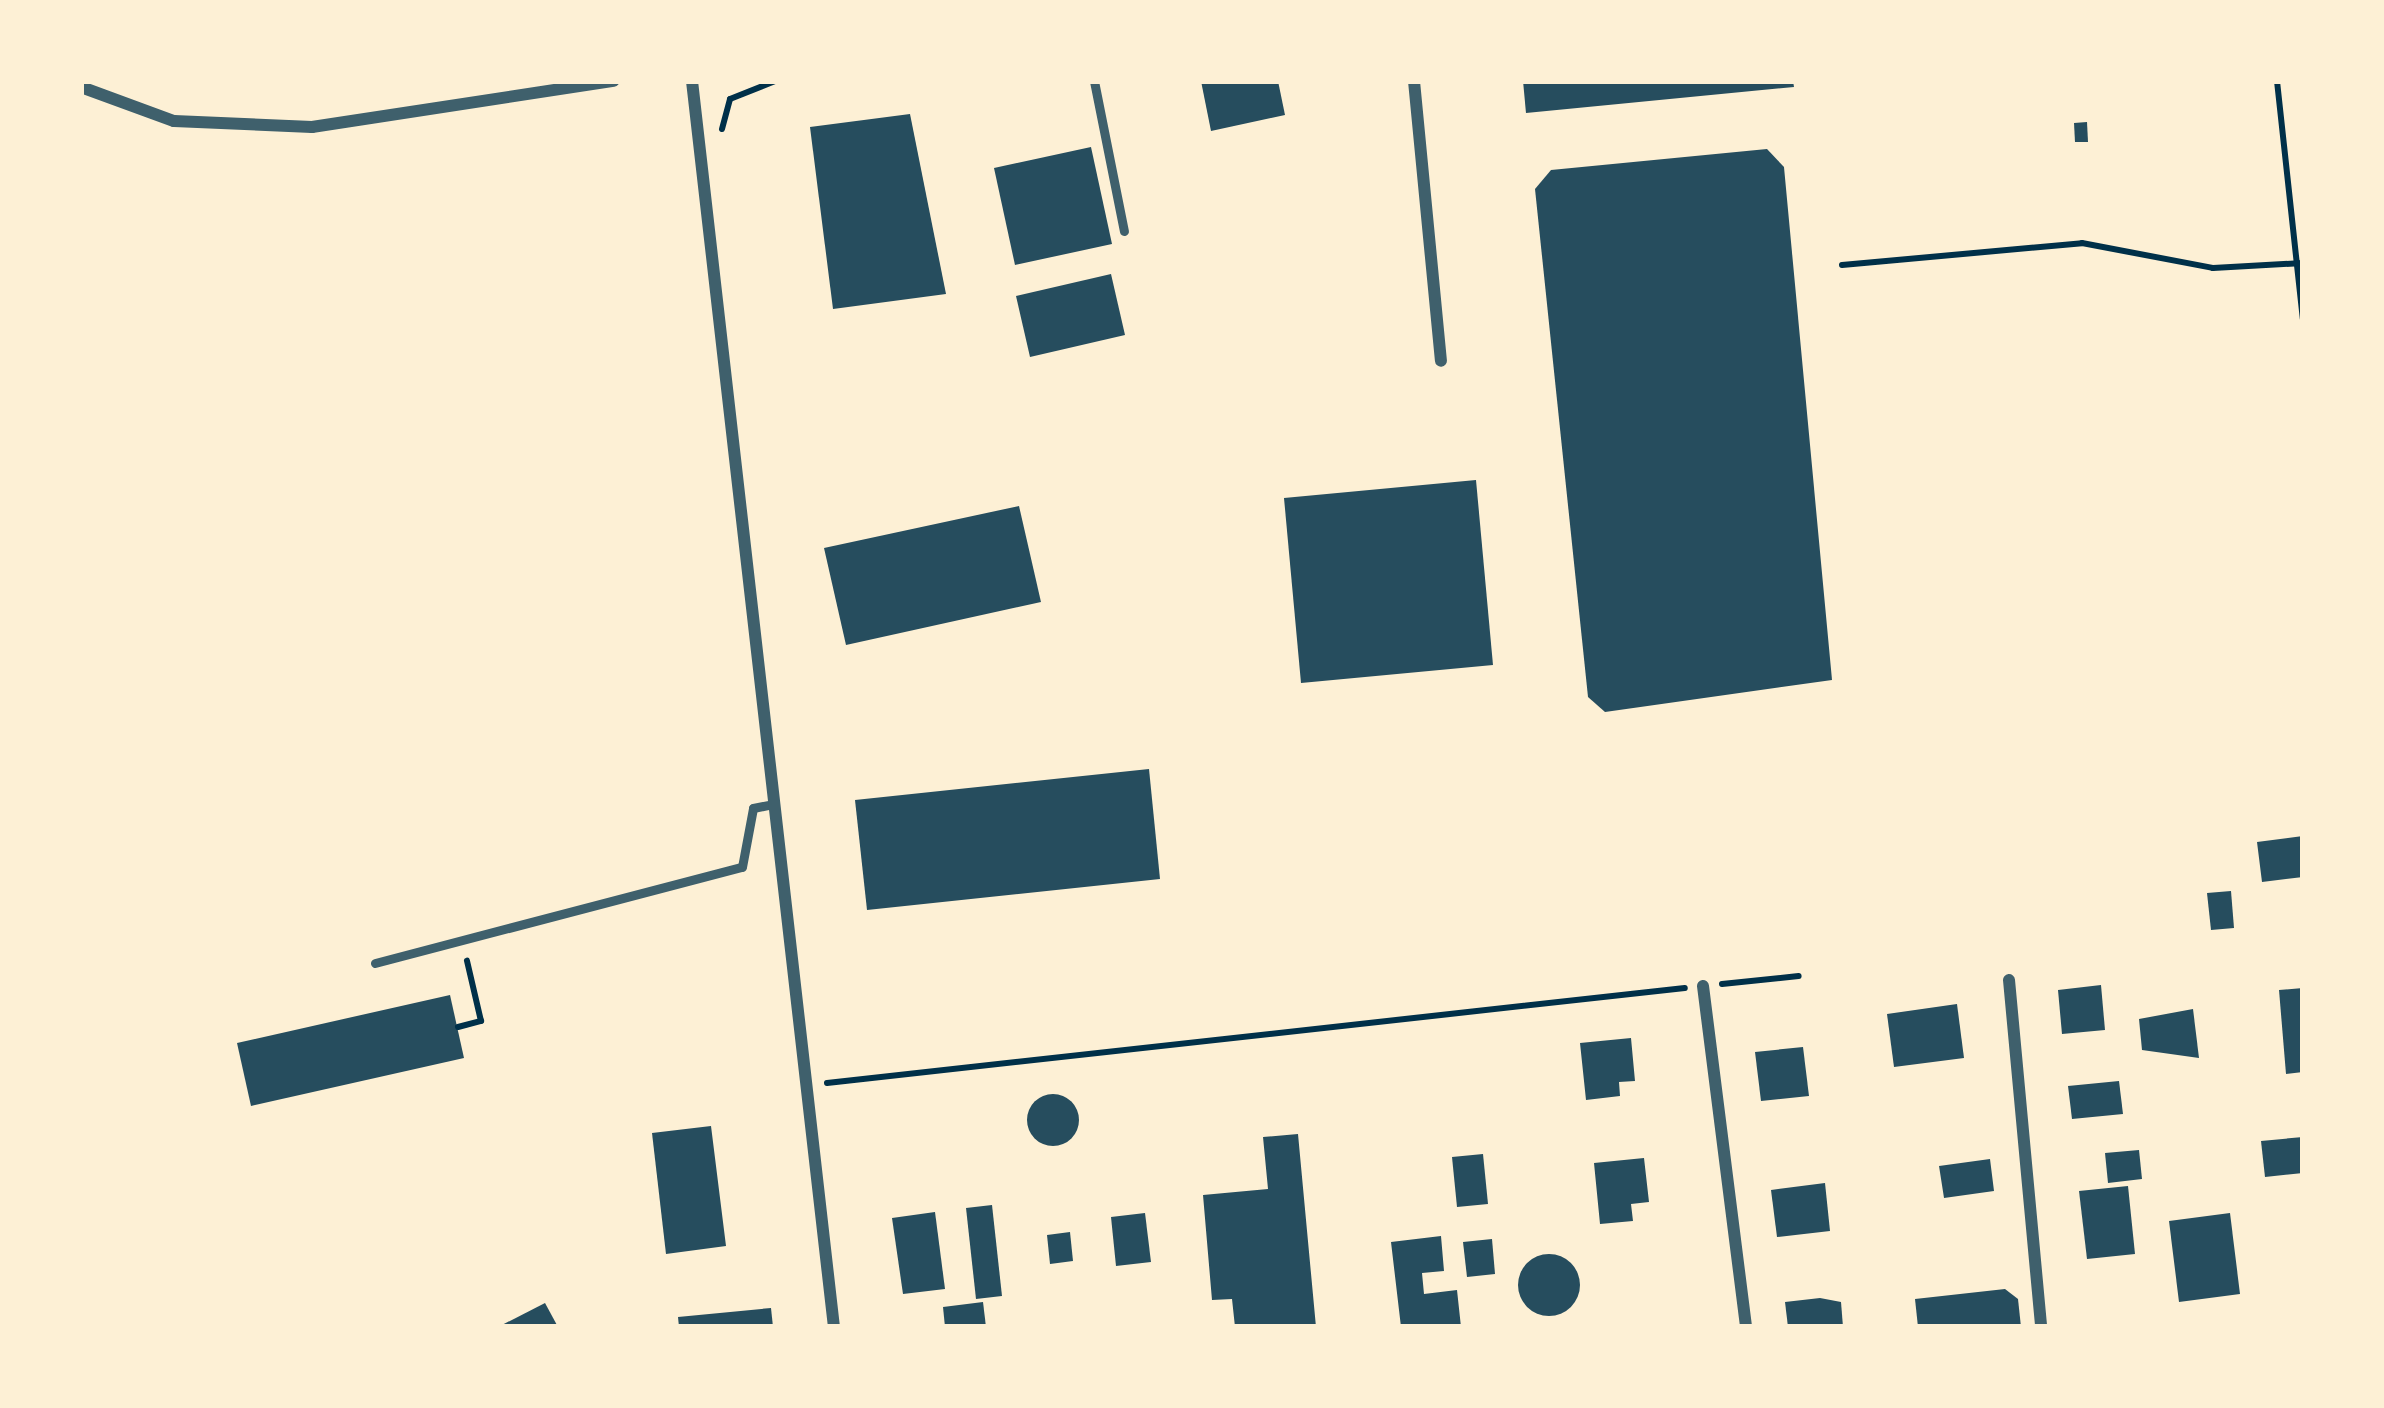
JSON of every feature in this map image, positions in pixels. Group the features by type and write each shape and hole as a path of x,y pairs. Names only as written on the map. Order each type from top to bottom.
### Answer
{"street":[{"path":"81,87 175,121 311,127 614,81"},
{"path":"692,81 834,1327"},
{"path":"1414,81 1441,361"},
{"path":"2009,980 2041,1327"},
{"path":"1702,986 1746,1327"}],"lane":[{"path":"1094,81 1124,231"},
{"path":"375,962 742,867 752,808 773,804"}],"path":[{"path":"2276,81 2303,320"},
{"path":"1842,265 2082,243 2213,268 2300,263"},
{"path":"458,1027 481,1021 463,942"},
{"path":"806,1086 1198,1034 1799,976"}],"building":[{"path":"1201,81 1278,81 1285,115 1211,131"},
{"path":"1523,81 1793,81 1794,87 1526,113"},
{"path":"910,114 946,294 833,309 810,127"},
{"path":"2087,122 2088,142 2075,142 2074,123"},
{"path":"1091,147 1112,244 1015,265 994,168"},
{"path":"1767,149 1784,167 1832,680 1605,712 1588,697 1535,189 1551,170"},
{"path":"1111,274 1125,335 1030,357 1016,296"},
{"path":"1476,480 1493,665 1301,683 1284,498"},
{"path":"1019,506 1041,602 846,645 824,548"},
{"path":"1149,769 1160,879 867,910 855,800"},
{"path":"2303,836 2303,877 2262,882 2257,842"},
{"path":"2231,891 2234,928 2211,930 2207,893"},
{"path":"2101,985 2105,1030 2062,1034 2058,990"},
{"path":"2303,988 2303,1072 2286,1074 2279,990"},
{"path":"450,995 464,1058 251,1106 237,1043"},
{"path":"1957,1004 1964,1058 1894,1067 1887,1014"},
{"path":"2193,1009 2199,1058 2142,1050 2139,1019"},
{"path":"1631,1038 1635,1081 1619,1082 1620,1096 1586,1100 1580,1043"},
{"path":"1803,1047 1809,1096 1761,1101 1755,1052"},
{"path":"2119,1081 2123,1114 2072,1119 2068,1086"},
{"path":"1053,1094 1072,1101 1079,1120 1072,1139 1053,1146 1034,1139 1027,1120 1034,1101"},
{"path":"711,1126 726,1246 666,1254 652,1133"},
{"path":"1298,1134 1316,1327 1235,1327 1232,1299 1212,1300 1203,1195 1268,1189 1263,1137"},
{"path":"2303,1137 2303,1173 2265,1177 2261,1141"},
{"path":"2139,1150 2142,1179 2108,1183 2105,1153"},
{"path":"1483,1154 1488,1204 1457,1207 1452,1157"},
{"path":"1644,1158 1649,1202 1631,1204 1633,1221 1600,1224 1594,1163"},
{"path":"1990,1159 1994,1191 1944,1198 1939,1166"},
{"path":"1825,1183 1830,1231 1777,1237 1771,1190"},
{"path":"2128,1186 2135,1254 2087,1259 2079,1191"},
{"path":"992,1205 1002,1296 976,1299 966,1208"},
{"path":"935,1212 945,1289 903,1294 892,1218"},
{"path":"1145,1213 1151,1262 1116,1266 1111,1217"},
{"path":"2230,1213 2240,1294 2179,1302 2169,1221"},
{"path":"1070,1232 1073,1261 1050,1264 1047,1235"},
{"path":"1441,1236 1444,1271 1422,1273 1424,1294 1457,1290 1461,1327 1401,1327 1391,1242"},
{"path":"1492,1239 1495,1274 1467,1277 1463,1242"},
{"path":"1549,1254 1571,1263 1580,1285 1571,1307 1549,1316 1527,1307 1518,1285 1527,1263"},
{"path":"2005,1289 2018,1299 2021,1327 1918,1327 1915,1299"},
{"path":"1820,1298 1841,1302 1843,1327 1788,1327 1785,1302"},
{"path":"983,1302 986,1327 945,1327 943,1307"},
{"path":"545,1303 558,1327 498,1327"},
{"path":"771,1308 773,1327 679,1327 678,1317"}]}
